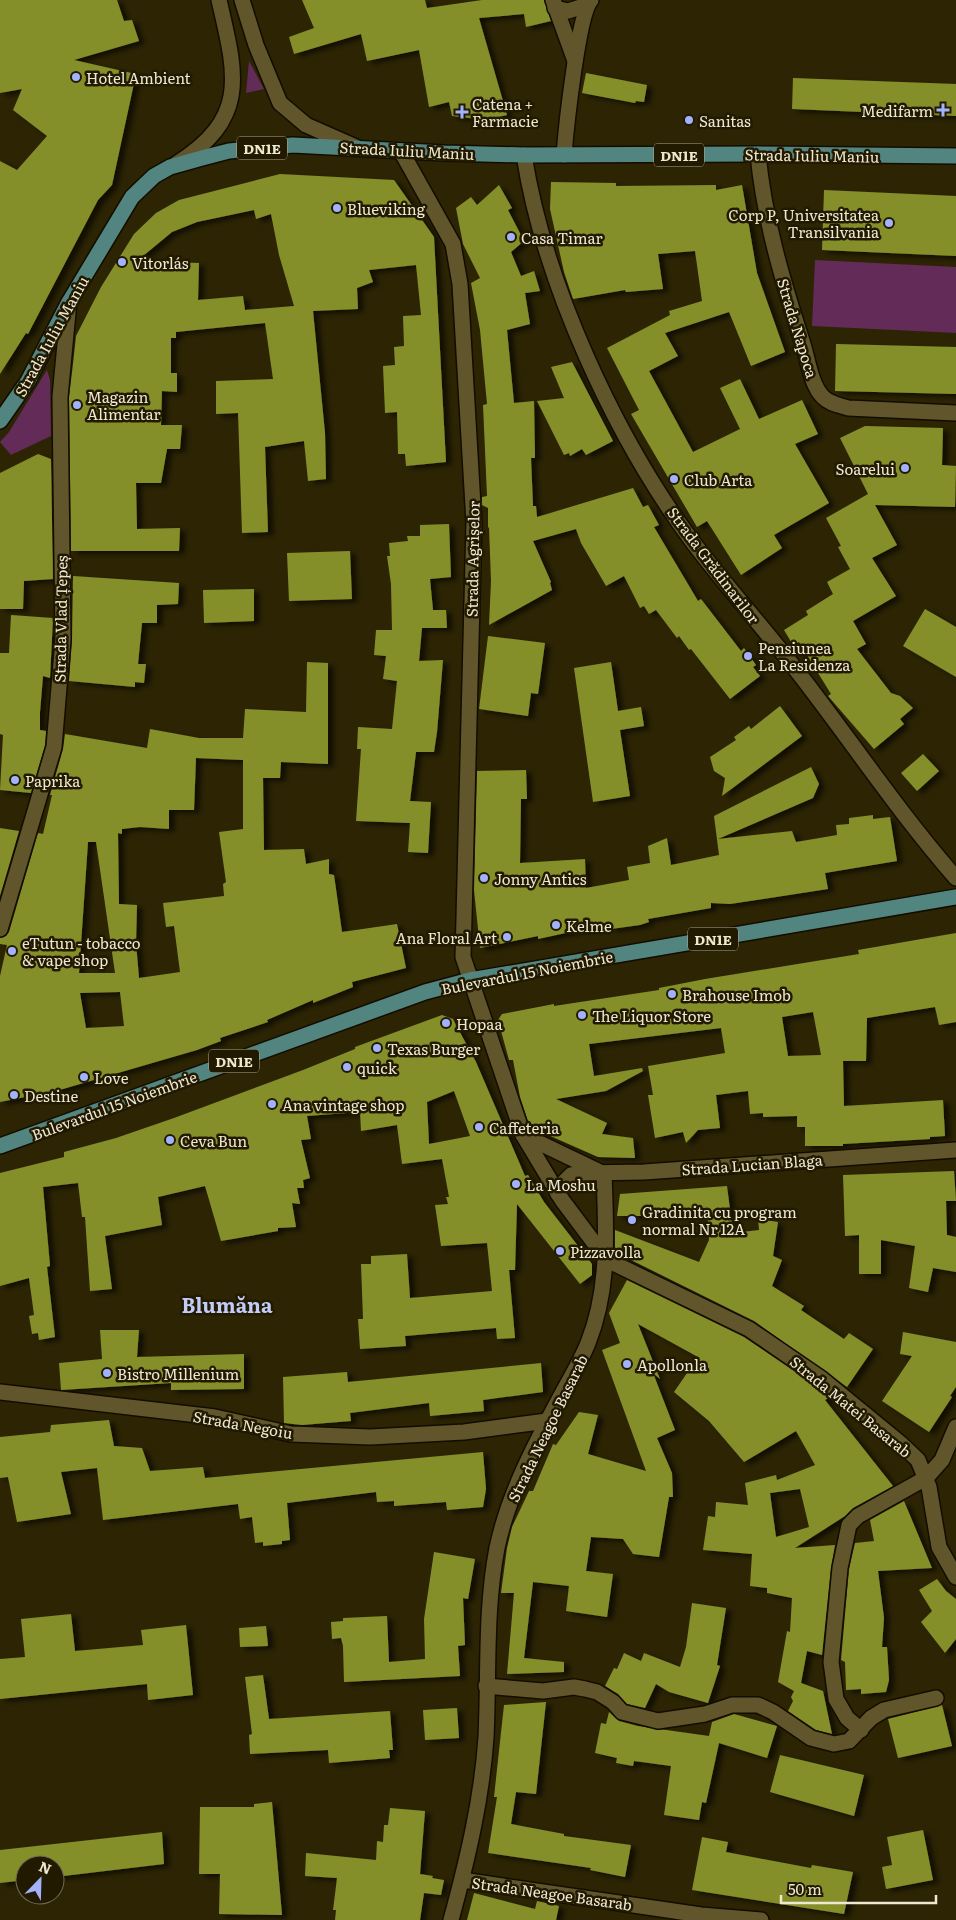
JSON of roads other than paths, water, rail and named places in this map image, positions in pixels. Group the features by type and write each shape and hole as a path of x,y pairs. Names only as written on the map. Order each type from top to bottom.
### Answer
{"main road":[{"name":"Strada Iuliu Maniu","path":"0,421 28,380 69,302 132,196 148,181 170,167 229,151 293,145 524,155 758,154 956,156"},
{"name":"Bulevardul 15 Noiembrie","path":"0,1146 425,992 470,980 956,897"}],"street":[{"path":"170,167 196,151 210,139 221,125 229,104 233,84 232,56 219,0"},
{"path":"242,0 256,45 280,102 306,124 357,148"},
{"path":"554,4 568,11 589,2"},
{"path":"564,154 576,62 589,2"},
{"path":"554,4 576,62"},
{"name":"Strada Agrișelor","path":"401,151 453,244 460,284 474,523 462,957 470,980"},
{"name":"Strada Napoca","path":"758,154 761,184 782,278 812,374 823,397 833,404 848,408 956,413"},
{"name":"Strada Grădinarilor","path":"524,155 529,183 546,247 576,331 613,409 648,475 692,540 796,670 956,878"},
{"name":"Strada Vlad Țepeș","path":"0,929 54,747 63,639 60,397 69,302"},
{"name":"Strada Matei Basarab","path":"470,980 481,1008 522,1135 558,1194 607,1260 748,1329 822,1379 900,1442 918,1460 926,1478 939,1547 956,1577"},
{"path":"522,1135 604,1174 607,1260"},
{"name":"Strada Lucian Blaga","path":"558,1194 563,1183 571,1175 956,1150"},
{"name":"Strada Neagoe Basarab","path":"451,1920 462,1880 482,1777 486,1737 486,1686 492,1583 497,1548 508,1510 525,1467 588,1343 598,1311 607,1260"},
{"name":"Strada Negoiu","path":"0,1392 215,1417 291,1434 370,1437 464,1432 547,1421"},
{"path":"861,1730 847,1718 836,1699 831,1662 840,1568 849,1525 858,1516 926,1478 942,1460 956,1427"},
{"path":"486,1686 542,1691 574,1687 586,1688 597,1692 622,1712 658,1721 705,1714 732,1705 758,1705 774,1712 811,1738 834,1744 849,1741 871,1718 884,1710 936,1698"},
{"name":"Strada Neagoe Basarab","path":"462,1880 701,1915 761,1920"}],"place":[{"name":"Hotel Ambient","path":"76,77"},
{"name":"Medifarm","path":"943,110"},
{"name":"Catena + Farmacie","path":"462,112"},
{"name":"Sanitas","path":"689,120"},
{"name":"Blueviking","path":"337,208"},
{"name":"Corp P, Universitatea Transilvania","path":"889,223"},
{"name":"Casa Timar","path":"511,237"},
{"name":"Vitorlás","path":"122,262"},
{"name":"Magazin Alimentar","path":"77,405"},
{"name":"Soarelui","path":"905,468"},
{"name":"Club Arta","path":"674,479"},
{"name":"Pensiunea La Residenza","path":"748,656"},
{"name":"Paprika","path":"15,780"},
{"name":"Jonny Antics","path":"484,878"},
{"name":"Kelme","path":"556,925"},
{"name":"Ana Floral Art","path":"507,937"},
{"name":"eTutun - tobacco & vape shop","path":"12,951"},
{"name":"Brahouse Imob","path":"672,994"},
{"name":"The Liquor Store","path":"582,1015"},
{"name":"Hopaa","path":"446,1023"},
{"name":"Texas Burger","path":"377,1048"},
{"name":"quick","path":"347,1067"},
{"name":"Love","path":"84,1077"},
{"name":"Destine","path":"14,1095"},
{"name":"Ana vintage shop","path":"272,1104"},
{"name":"Caffeteria","path":"479,1127"},
{"name":"Ceva Bun","path":"170,1140"},
{"name":"La Moshu","path":"516,1184"},
{"name":"Gradinita cu program normal Nr 12A","path":"632,1220"},
{"name":"Pizzavolla","path":"560,1251"},
{"name":"Apollonla","path":"627,1364"},
{"name":"Bistro Millenium","path":"107,1373"}],"district":[{"name":"Blumăna","path":"227,1304"}]}
